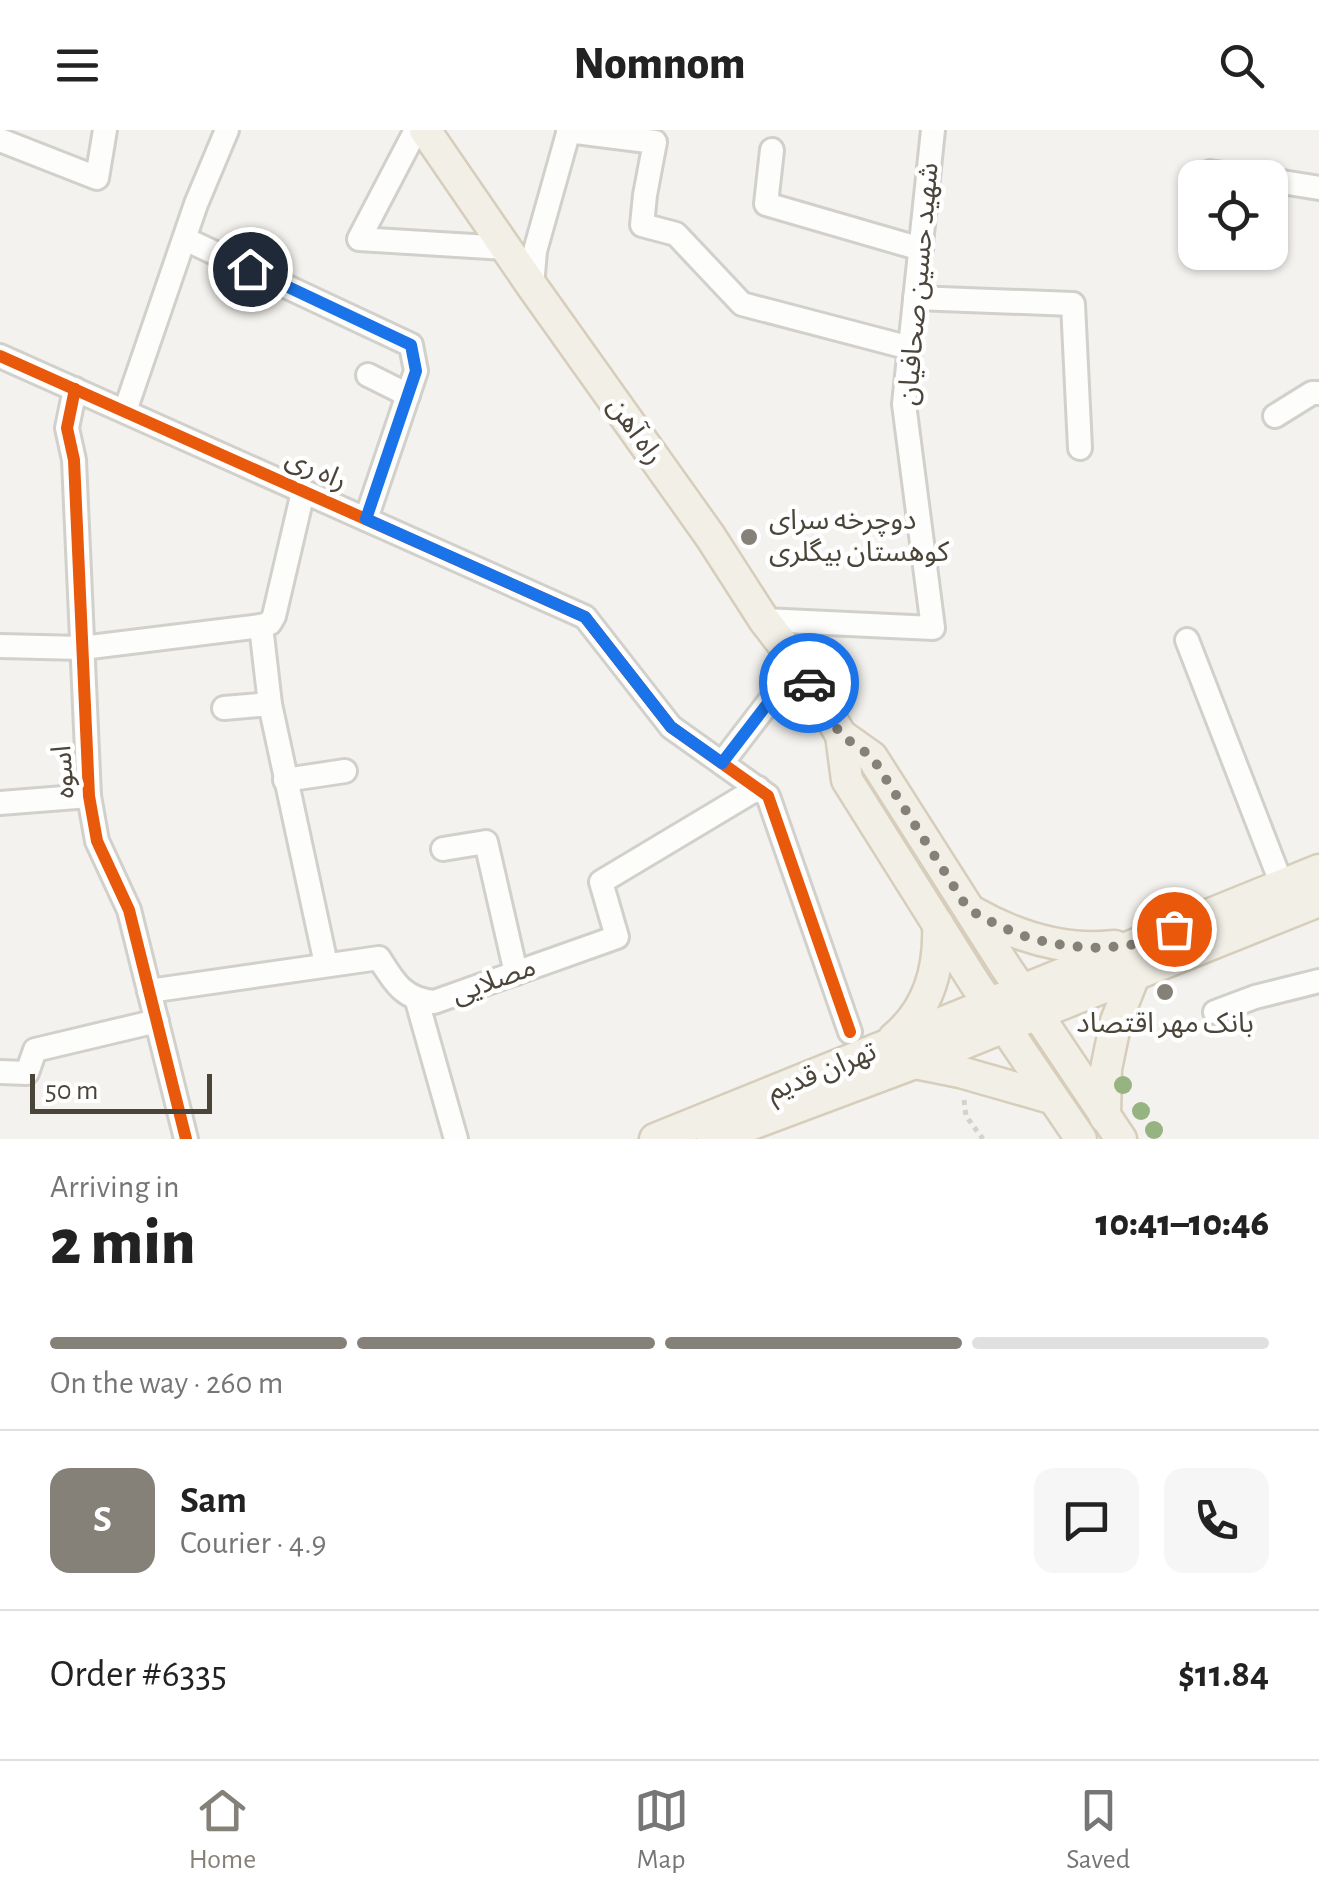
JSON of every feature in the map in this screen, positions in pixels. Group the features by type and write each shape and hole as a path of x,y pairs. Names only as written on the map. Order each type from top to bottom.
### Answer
{"main road":[{"name":"راه آهن","path":"425,130 710,536 764,620 798,664 841,735 872,757 1113,1128"},
{"name":"راه آهن","path":"841,735 847,780 996,1016 1081,1139"},
{"path":"1030,1003 1138,944 1319,870"},
{"path":"996,1016 1030,1003 1134,976 1319,901"},
{"path":"968,909 999,926 1047,942 1102,948 1138,944"},
{"path":"885,1046 918,1013 929,993 939,948 938,924"},
{"path":"1113,1128 1106,1069 1116,1021 1134,976"},
{"name":"تهران قدیم","path":"656,1139 885,1046 996,1016"},
{"name":"تهران قدیم","path":"712,1139 916,1063 996,1016"},
{"path":"916,1063 1052,1098"}],"street":[{"path":"0,140 98,178 105,130"},
{"path":"125,411 196,204 228,130"},
{"path":"416,130 359,239 505,248"},
{"path":"532,286 535,251 568,130 655,142 642,225 676,234 742,304 910,348"},
{"name":"شهید حسین صحافیان","path":"764,620 932,628 904,404 921,249 927,131"},
{"path":"772,150 766,204 921,249"},
{"path":"1288,183 1319,188"},
{"path":"185,239 411,345 416,371 366,519"},
{"path":"915,298 1073,304 1080,448"},
{"name":"راه ری","path":"0,356 585,617 671,727 768,796 850,1032"},
{"path":"368,375 408,395"},
{"name":"اسوه","path":"75,389 66,428 74,460 89,796 97,841 130,910 186,1139"},
{"path":"1275,416 1312,393 1319,394"},
{"path":"0,646 82,648 270,623 304,492"},
{"path":"261,626 270,704 326,964"},
{"path":"1186,640 1282,885"},
{"path":"722,763 798,664"},
{"path":"224,708 270,704"},
{"path":"285,780 345,771"},
{"name":"مصلایی","path":"149,990 378,958 397,986 418,1001 434,1002 617,936 601,882 758,788"},
{"path":"0,803 89,796"},
{"path":"443,849 486,842 516,973"},
{"path":"1215,1012 1255,997 1319,982"},
{"path":"418,1001 456,1139"},
{"path":"0,1072 27,1072 35,1050 157,1021"}],"path":[{"path":"960,1072 966,1116 983,1139"}],"cycle path":[{"path":"0,356 585,617 671,727 768,796 850,1032"},
{"path":"75,389 67,428 74,460 89,796 97,841 129,910 186,1139"}],"way so far":[{"path":"809,683 841,735 872,757 968,909 1032,939 1067,946 1138,944 1174,929"}],"place":[{"name":"دوچرخه سرای کوهستان بیگلری","path":"749,537"},
{"name":"بانک مهر اقتصاد","path":"1165,992"}],"route":[{"path":"250,269 411,345 416,371 366,519 585,617 671,727 722,763 798,664 809,683"}]}
